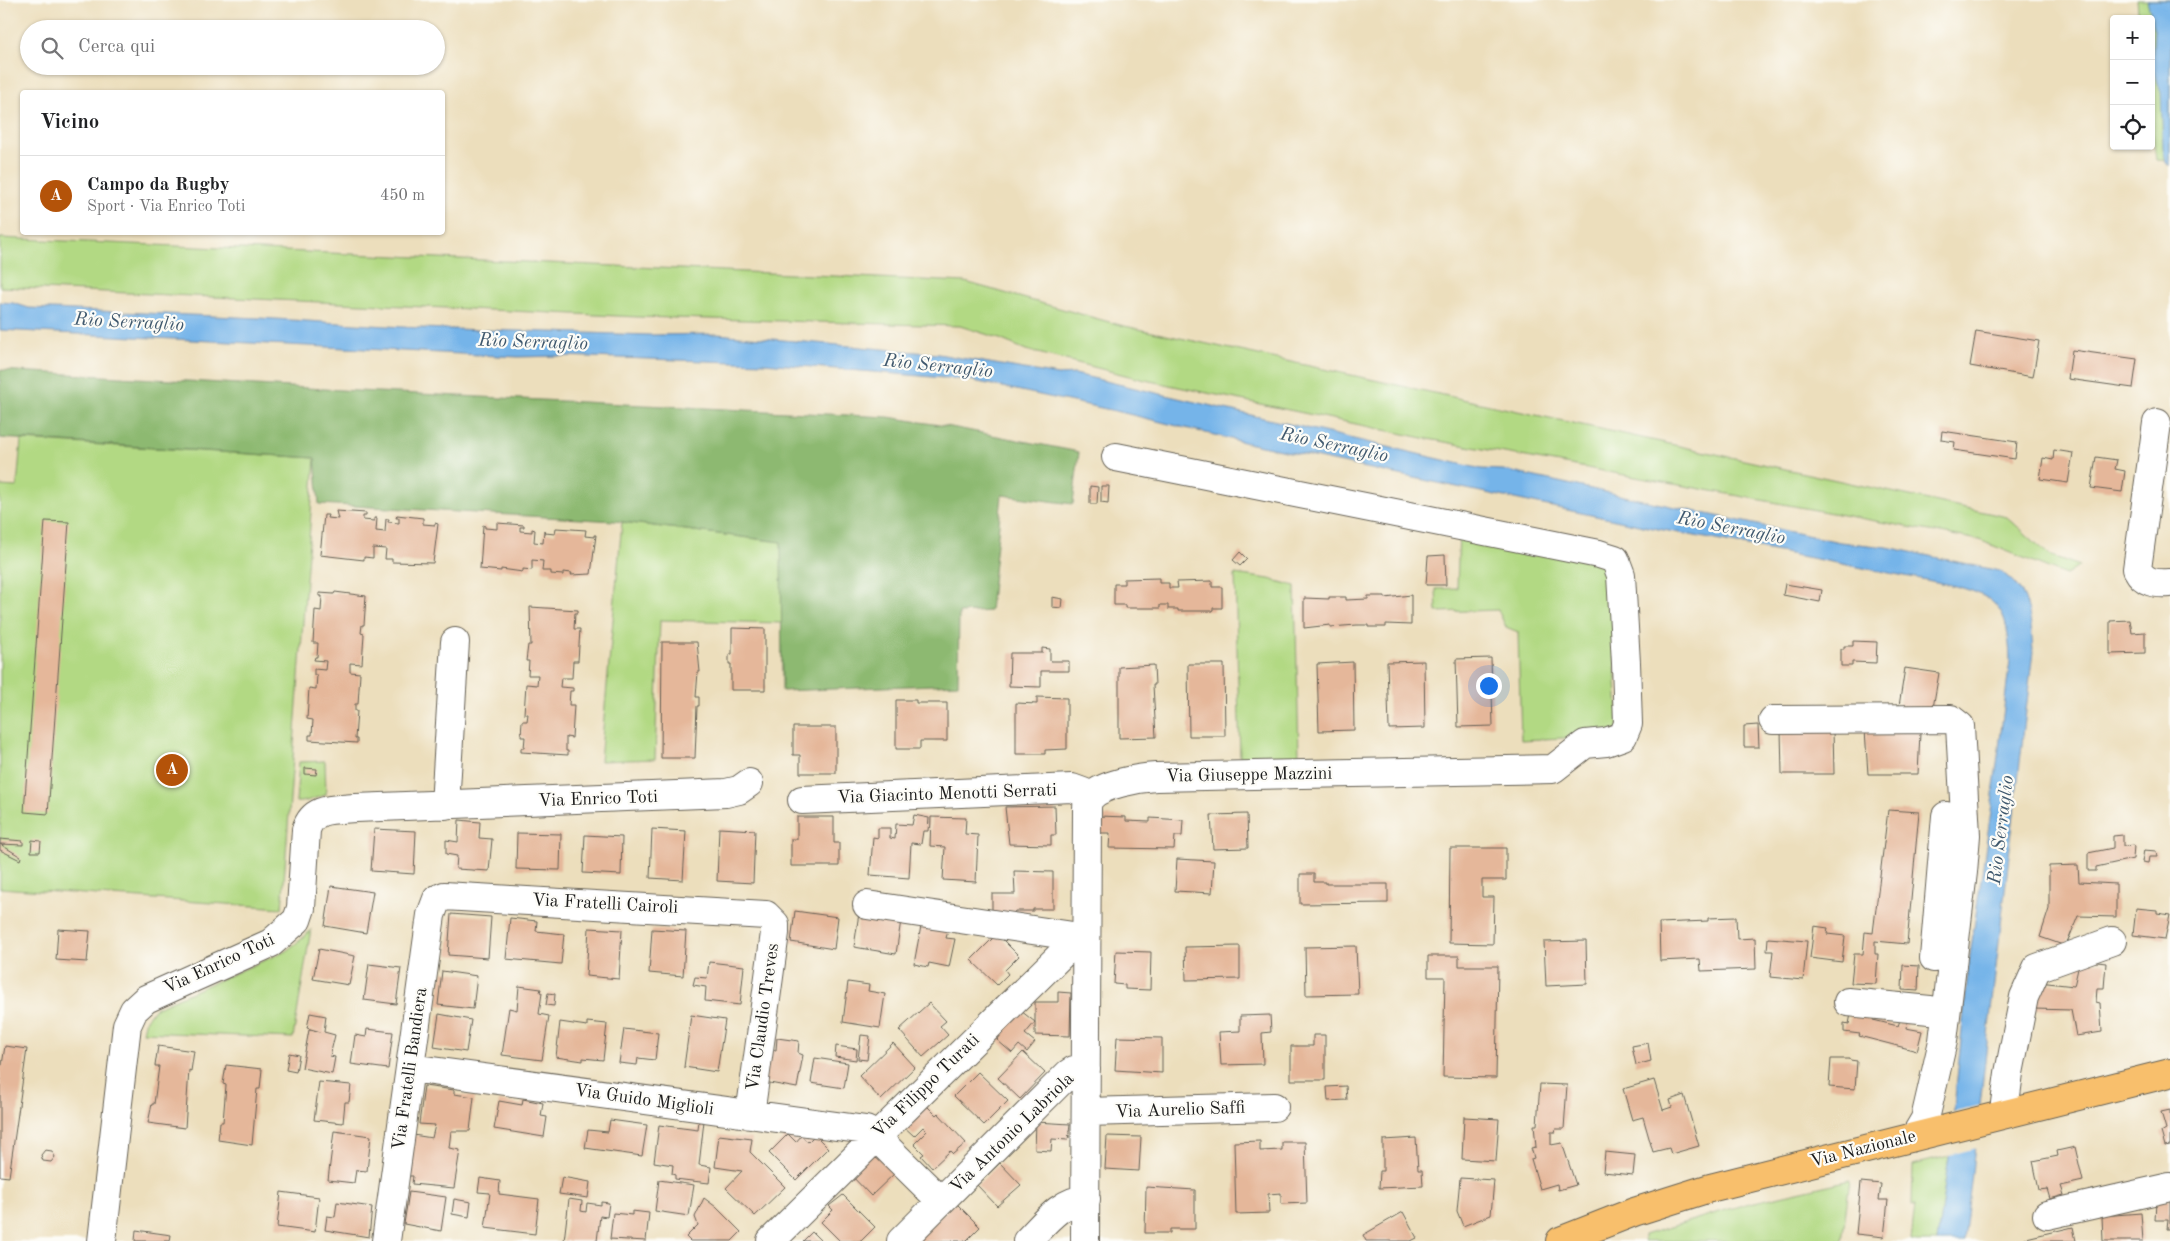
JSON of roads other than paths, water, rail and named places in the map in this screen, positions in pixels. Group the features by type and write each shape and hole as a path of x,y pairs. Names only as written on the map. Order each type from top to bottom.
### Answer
{"main road":[{"name":"Via Nazionale","path":"1560,1241 1634,1212 1710,1188 2170,1074"}],"street":[{"path":"2157,423 2138,569 2141,577 2150,582 2170,583"},
{"name":"Via Giuseppe Mazzini","path":"1090,798 1096,792 1140,778 1553,769 1585,744 1606,742 1623,736 1628,724 1620,575 1614,560 1600,554 1116,457"},
{"path":"445,805 455,642"},
{"path":"1773,720 1951,719 1960,726 1966,835 1943,1041 1925,1119 1925,1134"},
{"name":"Via Enrico Toti","path":"102,1241 127,1025 134,1010 146,999 271,943 297,920 301,908 306,830 309,820 318,812 356,808 726,793 739,790 749,783"},
{"name":"Via Giacinto Menotti Serrati","path":"802,800 1072,788 1090,798"},
{"path":"1084,1241 1086,1199 1087,809 1090,798"},
{"path":"1943,1041 1939,1040 1930,1010 1946,816"},
{"name":"Via Fratelli Cairoli","path":"437,899 455,895 752,913 766,915 772,919"},
{"name":"Via Fratelli Bandiera","path":"386,1241 431,915 437,899"},
{"path":"867,905 1086,938"},
{"name":"Via Claudio Treves","path":"750,1115 775,933 775,924 772,919"},
{"name":"Via Filippo Turati","path":"771,1241 875,1136 1067,949 1086,938"},
{"path":"2003,1114 2007,1082 2024,997 2037,968 2112,941"},
{"path":"1848,1002 1930,1010"},
{"name":"Via Guido Miglioli","path":"410,1068 866,1130 875,1136"},
{"name":"Via Antonio Labriola","path":"901,1241 1068,1074 1074,1070 1086,1069"},
{"name":"Via Aurelio Saffi","path":"1086,1112 1274,1107"},
{"name":"Via Antonio Labriola","path":"875,1136 941,1201"},
{"path":"2048,1215 2170,1187"},
{"path":"1027,1241 1062,1207 1070,1202 1086,1199"}],"water":[{"path":"2147,0 2170,0 2170,166 2166,163 2163,148 2161,93 2155,74 2155,15 2151,15"},
{"name":"Rio Serraglio","path":"0,302 13,303 29,308 259,318 419,328 650,335 717,334 938,354 1058,375 1075,374 1482,469 1503,470 1840,542 1887,547 2000,571 2010,579 2024,596 2030,616 2033,651 1964,1241 1937,1241 1949,1156 1969,962 2010,660 2009,642 2003,616 1989,599 1978,593 1947,584 1653,528 1247,443 1120,412 969,380 764,363 560,356 518,357 0,330"}],"place":[{"name":"Campo da Rugby","path":"172,770"}]}
